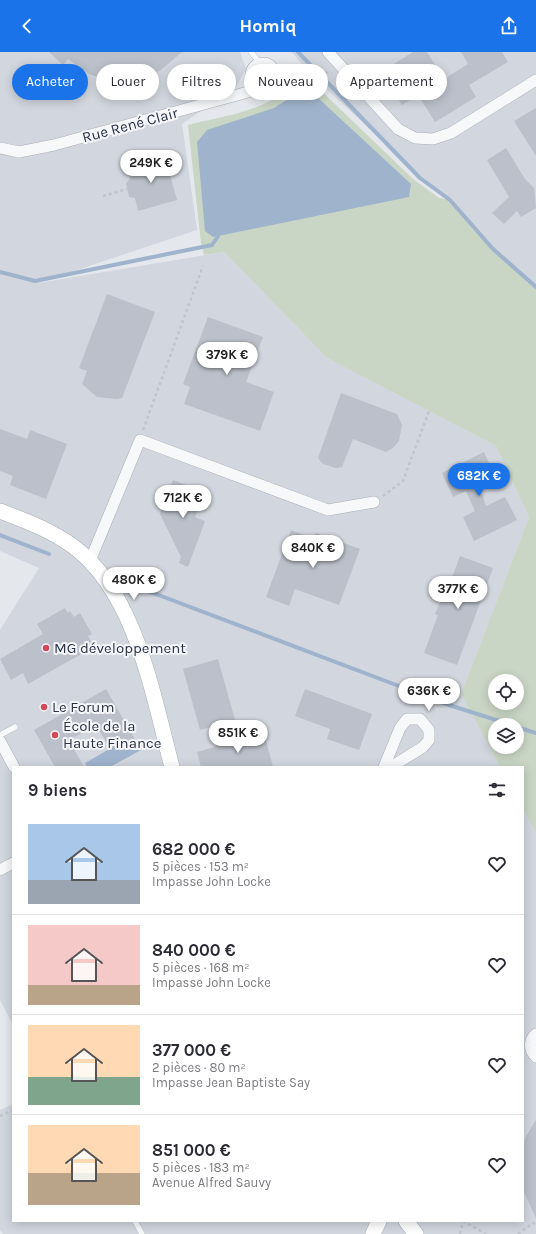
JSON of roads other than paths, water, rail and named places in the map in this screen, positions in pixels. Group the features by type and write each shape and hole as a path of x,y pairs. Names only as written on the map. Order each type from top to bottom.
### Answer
{"street":[{"path":"328,52 398,129 415,138 433,139 451,133 536,80"},
{"path":"260,63 268,64"},
{"name":"Rue René Clair","path":"0,148 19,152 67,141 244,93"},
{"path":"90,560 140,440 328,510 374,502"},
{"path":"0,511 50,531 74,547 90,560 114,590 134,632 172,766"},
{"path":"384,766 400,728 407,719 420,719 429,730 428,740 423,748 393,766"},
{"path":"0,741 13,766"},
{"path":"0,870 12,864"},
{"path":"530,1056 530,1045 536,1034"},
{"path":"374,1234 379,1222"},
{"path":"397,1222 402,1234"},
{"path":"407,1222 416,1234"}],"lane":[{"path":"251,52 260,63"},
{"path":"0,734 15,727"},
{"path":"136,1222 142,1234"}],"water":[{"path":"287,100 320,100 411,184 409,197 213,237 205,231 197,142 207,130 274,108"},
{"path":"113,747 141,750 112,766 86,766 85,763"}],"waterway":[{"path":"298,52 420,178 450,200 493,249 536,287"},
{"path":"0,272 35,281 212,245 218,236"},
{"path":"0,535 49,554"},
{"path":"132,585 449,705 490,718"},
{"path":"524,729 536,733"}],"place":[{"name":"MG développement","path":"46,648"},
{"name":"Le Forum","path":"44,707"},
{"name":"École de la Haute Finance","path":"55,735"}]}
